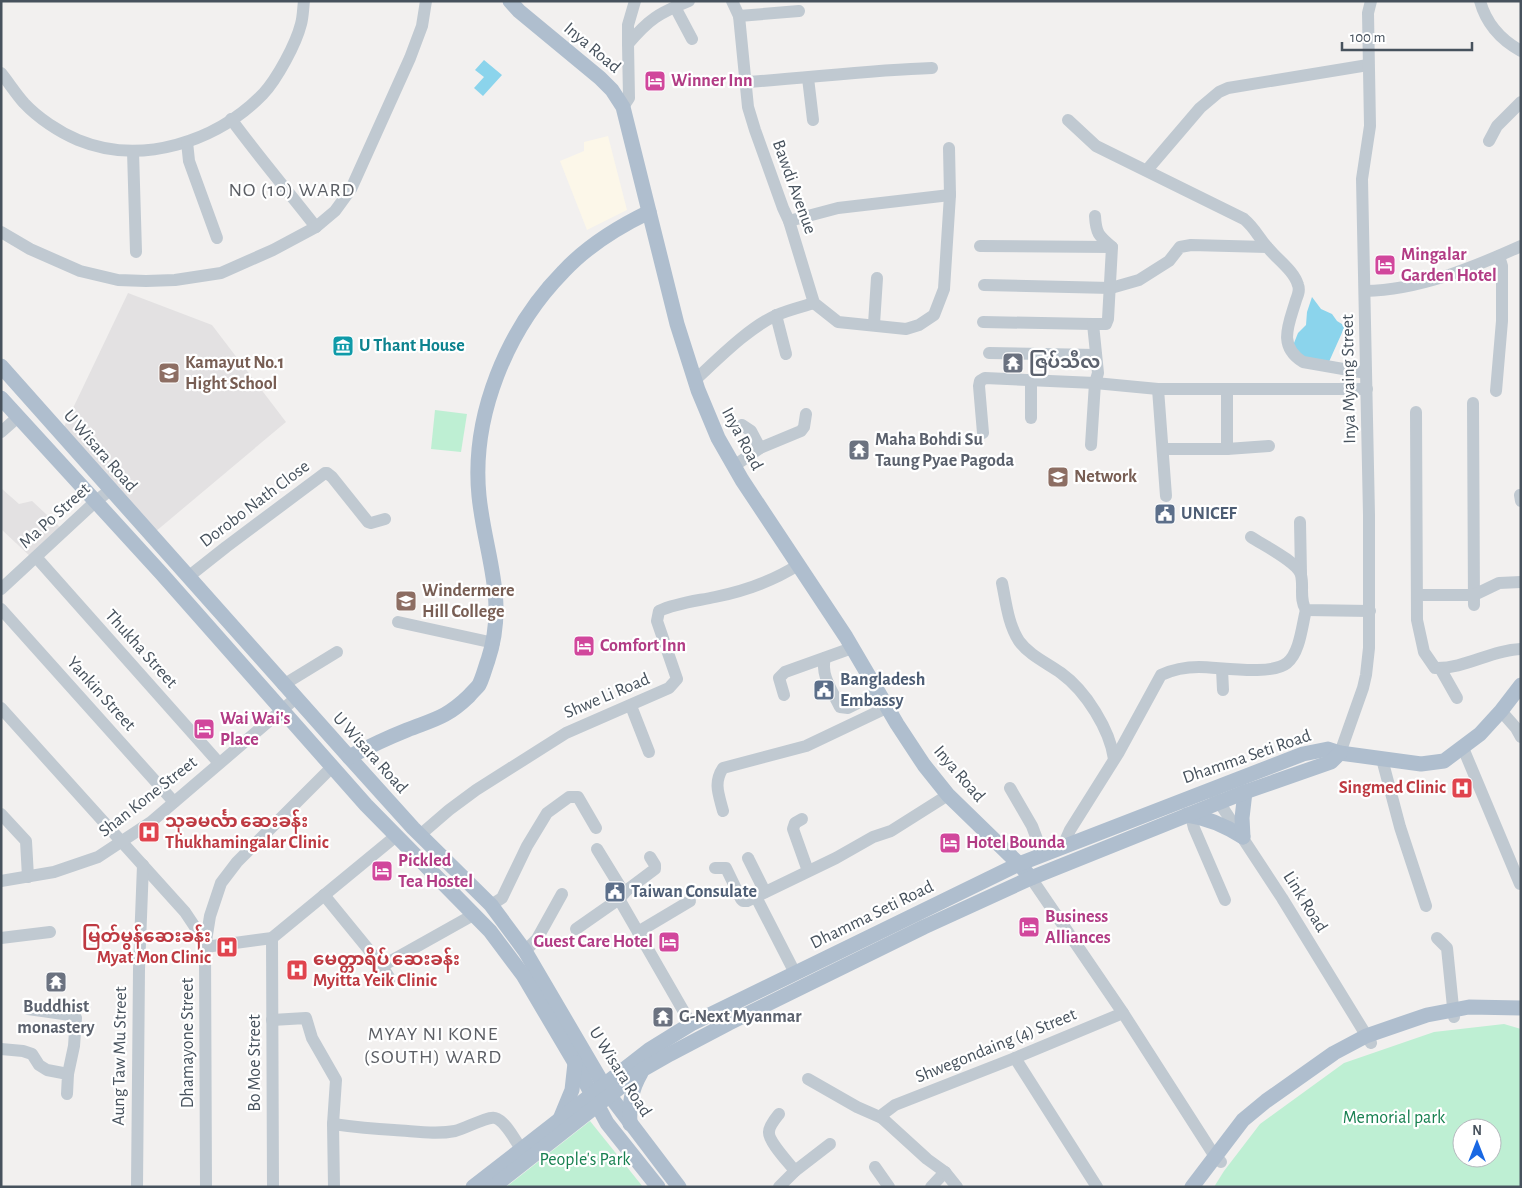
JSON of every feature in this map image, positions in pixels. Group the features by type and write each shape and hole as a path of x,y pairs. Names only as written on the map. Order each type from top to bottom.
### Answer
{"main road":[{"name":"Inya Road","path":"510,1 519,11 606,84 623,107 677,324 694,381 718,438 734,466 852,648 886,708 924,765 948,795 1031,878"},
{"path":"330,764 345,754 430,723 449,713 478,686 494,643 497,604 482,522 479,494 480,448 486,408 512,344 526,318 562,273 577,258 603,238 627,222 649,212"},
{"name":"U Wisara Road","path":"1,366 345,754 417,832 491,905 525,951 581,1060 594,1100 607,1123 658,1187"},
{"name":"U Wisara Road","path":"1,398 161,573 354,792 490,931 523,975 581,1060 607,1091 679,1187"},
{"path":"23,422 42,413"},
{"path":"161,573 174,562"},
{"path":"219,639 232,627"},
{"path":"1340,753 1421,764 1444,761 1480,734 1521,685"},
{"name":"Dhamma Seti Road","path":"594,1100 638,1067 687,1045 924,927 1031,878 1245,792 1331,762 1340,753 1328,749 1303,754 1019,864 691,1024 649,1050 638,1067"},
{"path":"354,792 369,780"},
{"path":"1243,837 1242,818 1245,792"},
{"path":"1188,816 1211,820 1228,827 1243,837"},
{"path":"398,838 417,832"},
{"path":"795,973 802,988"},
{"path":"1203,1187 1218,1158 1244,1120 1266,1101 1334,1054 1369,1040 1400,1024 1481,1006 1521,1008"},
{"path":"1453,1013 1521,1014"},
{"path":"559,1121 572,1090 581,1060 619,1068 638,1067 632,1090 630,1124"},
{"path":"473,1187 559,1121 594,1100"},
{"path":"493,1187 577,1122 594,1100"},
{"path":"577,1122 591,1119 607,1123"},
{"path":"1192,1187 1218,1158"}],"street":[{"path":"1,73 25,104 50,124 78,140 108,148 133,151 163,149 187,142 219,127 262,94 276,77 301,24 304,1"},
{"path":"1,232 30,249 80,271 118,280 146,281 175,280 221,273 273,250 316,227 335,211 351,189 410,58 422,26 426,1"},
{"path":"623,107 629,98 628,25 635,1"},
{"path":"628,44 647,22 689,1"},
{"name":"Bawdi Avenue","path":"732,1 739,16 748,107 789,221 814,303"},
{"name":"Inya Myaing Street","path":"1340,753 1366,675 1369,648 1367,389 1362,179 1370,126 1368,13 1370,1"},
{"path":"1480,1 1482,9 1493,28 1507,42 1521,51"},
{"path":"675,7 692,40"},
{"path":"739,16 799,11"},
{"path":"1147,170 1200,108 1219,92 1228,88 1368,65"},
{"path":"747,82 808,78 890,69 932,68"},
{"path":"808,78 813,120"},
{"path":"1489,142 1497,126 1521,102"},
{"path":"231,119 255,153 284,185 316,227"},
{"path":"1068,120 1096,146 1244,219 1255,228 1267,247 1295,278 1299,286 1287,330 1289,351 1294,357 1303,362 1366,373"},
{"path":"187,142 189,161 216,238"},
{"path":"694,381 744,337 776,315 814,303 838,322 906,328 919,325 934,315 944,290 950,195 949,148"},
{"path":"133,151 136,252"},
{"path":"789,221 838,208 950,195"},
{"path":"1094,216 1098,235 1112,247"},
{"path":"984,285 1111,288 1139,280 1169,260 1180,247 1191,245 1267,247"},
{"path":"980,246 1112,247"},
{"path":"1365,291 1397,288 1445,276 1521,246"},
{"path":"983,322 1108,323 1112,247"},
{"path":"1496,391 1502,321 1502,266 1499,256"},
{"path":"874,324 877,278"},
{"path":"776,315 786,354"},
{"path":"1091,445 1095,383 1098,373 1093,324"},
{"path":"989,353 1096,355"},
{"path":"984,433 980,381 985,378 1095,383 1158,389 1367,389"},
{"path":"1031,379 1031,418"},
{"path":"1158,389 1166,496"},
{"path":"1227,389 1227,449"},
{"path":"1472,403 1474,600"},
{"path":"1416,412 1417,620 1424,652 1435,668 1448,668 1497,653 1521,649"},
{"path":"734,466 760,448 801,431 804,427 806,414"},
{"path":"1,432 23,422"},
{"path":"742,425 751,431 760,448"},
{"path":"1162,449 1227,449 1269,446"},
{"name":"Dorobo Nath Close","path":"188,577 325,473 332,476 368,522 371,523 385,519"},
{"name":"Ma Po Street","path":"1,589 110,490"},
{"path":"1520,495 1521,501"},
{"path":"1063,846 1070,830 1114,759 1161,675 1178,668 1262,669 1279,668 1288,663 1298,644 1306,610 1302,604 1300,522"},
{"path":"1251,537 1296,565 1301,574"},
{"name":"Thukha Street","path":"36,557 219,763"},
{"name":"Shwe Li Road","path":"417,832 476,790 566,733 632,706 669,688 677,679 657,621 658,611 670,606 717,597 772,580 798,565"},
{"path":"1417,595 1474,600 1500,583 1521,582"},
{"path":"1002,583 1011,625 1019,641 1029,652 1064,675 1091,704 1112,746 1114,759"},
{"name":"Yankin Street","path":"1,609 174,802"},
{"path":"1306,610 1370,611"},
{"path":"398,622 494,643"},
{"path":"784,695 779,678 781,674 852,648"},
{"path":"284,685 337,652"},
{"path":"825,658 823,665 824,674 840,707 848,708 878,693"},
{"path":"1440,668 1456,698"},
{"path":"1222,669 1223,690"},
{"name":"Shan Kone Street","path":"1,881 54,872 98,858 151,822 296,698"},
{"path":"632,706 649,752"},
{"path":"1,708 185,912 205,947 272,938 398,838"},
{"path":"723,811 718,792 717,777 723,768 806,746 886,708"},
{"path":"1501,711 1516,728 1521,737"},
{"path":"1463,748 1520,884"},
{"path":"1382,759 1400,827 1426,906"},
{"name":"Dhamayone Street","path":"206,1187 205,947 210,916 221,883 237,862 330,764"},
{"path":"1010,788 1032,826 1043,855"},
{"name":"Link Road","path":"1210,789 1243,837 1369,1040"},
{"path":"716,868 726,868 743,901 761,895 836,858 873,837 891,831 948,795"},
{"path":"491,905 502,898 527,846 546,813 569,797 578,797 596,828"},
{"path":"1,814 26,841 28,877"},
{"path":"1188,816 1225,900"},
{"path":"802,819 795,823 793,830 808,871"},
{"path":"597,849 622,896 638,932 691,1024"},
{"path":"576,929 656,869 656,865 650,857"},
{"path":"748,858 761,895 795,973"},
{"name":"Aung Taw Mu Street","path":"137,1187 139,978 143,865"},
{"path":"1031,878 1123,1013 1218,1158"},
{"path":"525,951 537,939 562,894"},
{"path":"324,896 382,966 390,979"},
{"path":"638,932 690,900"},
{"path":"382,966 473,915"},
{"path":"1,938 50,932"},
{"name":"Bo Moe Street","path":"272,938 273,1187"},
{"path":"1437,938 1447,948 1453,1013"},
{"path":"28,1010 70,1015 76,1018 74,1046 66,1094"},
{"name":"Shwegondaing (4) Street","path":"882,1116 895,1105 1123,1013"},
{"path":"272,1020 306,1018 312,1038 336,1080 333,1124 334,1187"},
{"path":"1,1049 23,1050 32,1054 39,1065 47,1070 68,1074"},
{"path":"1015,1058 1096,1187"},
{"path":"808,1079 857,1107 882,1116 927,1159 945,1172 957,1187"},
{"path":"779,1114 769,1129 768,1135 795,1172"},
{"path":"333,1124 376,1130 453,1131 491,1118 497,1118 504,1124 522,1150"},
{"path":"778,1187 830,1144"},
{"path":"874,1167 889,1187"},
{"path":"931,1187 945,1172"}],"shaded area":[{"path":"608,136 627,210 587,230 560,161 584,151 584,142"},
{"name":"Kamayut No.1 Hight School","path":"128,293 212,325 286,422 155,532 63,429"},
{"path":"2,489 19,504 32,501 61,528 32,558 1,529"}],"green space":[{"path":"435,410 467,414 461,452 431,449"},
{"name":"Memorial park","path":"1504,1024 1521,1029 1521,1187 1214,1187 1260,1124 1344,1063 1434,1032"},
{"name":"People's Park","path":"590,1121 643,1187 506,1187"}],"water":[{"path":"484,60 502,75 483,96 474,88 484,77 475,70"},
{"path":"1312,297 1321,309 1332,314 1337,321 1345,326 1328,364 1306,359 1292,348 1298,333 1306,325 1307,312"}],"place":[{"name":"Winner Inn","path":"655,81"},
{"name":"Mingalar Garden Hotel","path":"1385,265"},
{"name":"U Thant House","path":"343,346"},
{"name":"ဇြပ်သီလ","path":"1013,363"},
{"name":"Kamayut No.1 Hight School","path":"169,373"},
{"name":"Maha Bohdi Su Taung Pyae Pagoda","path":"859,450"},
{"name":"Network","path":"1058,477"},
{"name":"UNICEF","path":"1165,514"},
{"name":"Windermere Hill College","path":"406,601"},
{"name":"Comfort Inn","path":"584,646"},
{"name":"Bangladesh Embassy","path":"824,690"},
{"name":"Wai Wai's Place","path":"204,729"},
{"name":"Singmed Clinic","path":"1462,788"},
{"name":"သုခမင်္လာ ဆေးခန်း Thukhamingalar Clinic","path":"149,832"},
{"name":"Hotel Bounda","path":"950,843"},
{"name":"Pickled Tea Hostel","path":"382,871"},
{"name":"Taiwan Consulate","path":"615,892"},
{"name":"Business Alliances","path":"1029,927"},
{"name":"Guest Care Hotel","path":"669,942"},
{"name":"မြတ်မွန်ဆေးခန်း Myat Mon Clinic","path":"227,947"},
{"name":"မေတ္တာရိပ် ဆေးခန်း Myitta Yeik Clinic","path":"297,970"},
{"name":"Buddhist monastery","path":"56,982"},
{"name":"G-Next Myanmar","path":"663,1017"}],"district":[{"name":"NO (10) WARD","path":"292,190"},
{"name":"MYAY NI KONE (SOUTH) WARD","path":"433,1046"}]}
